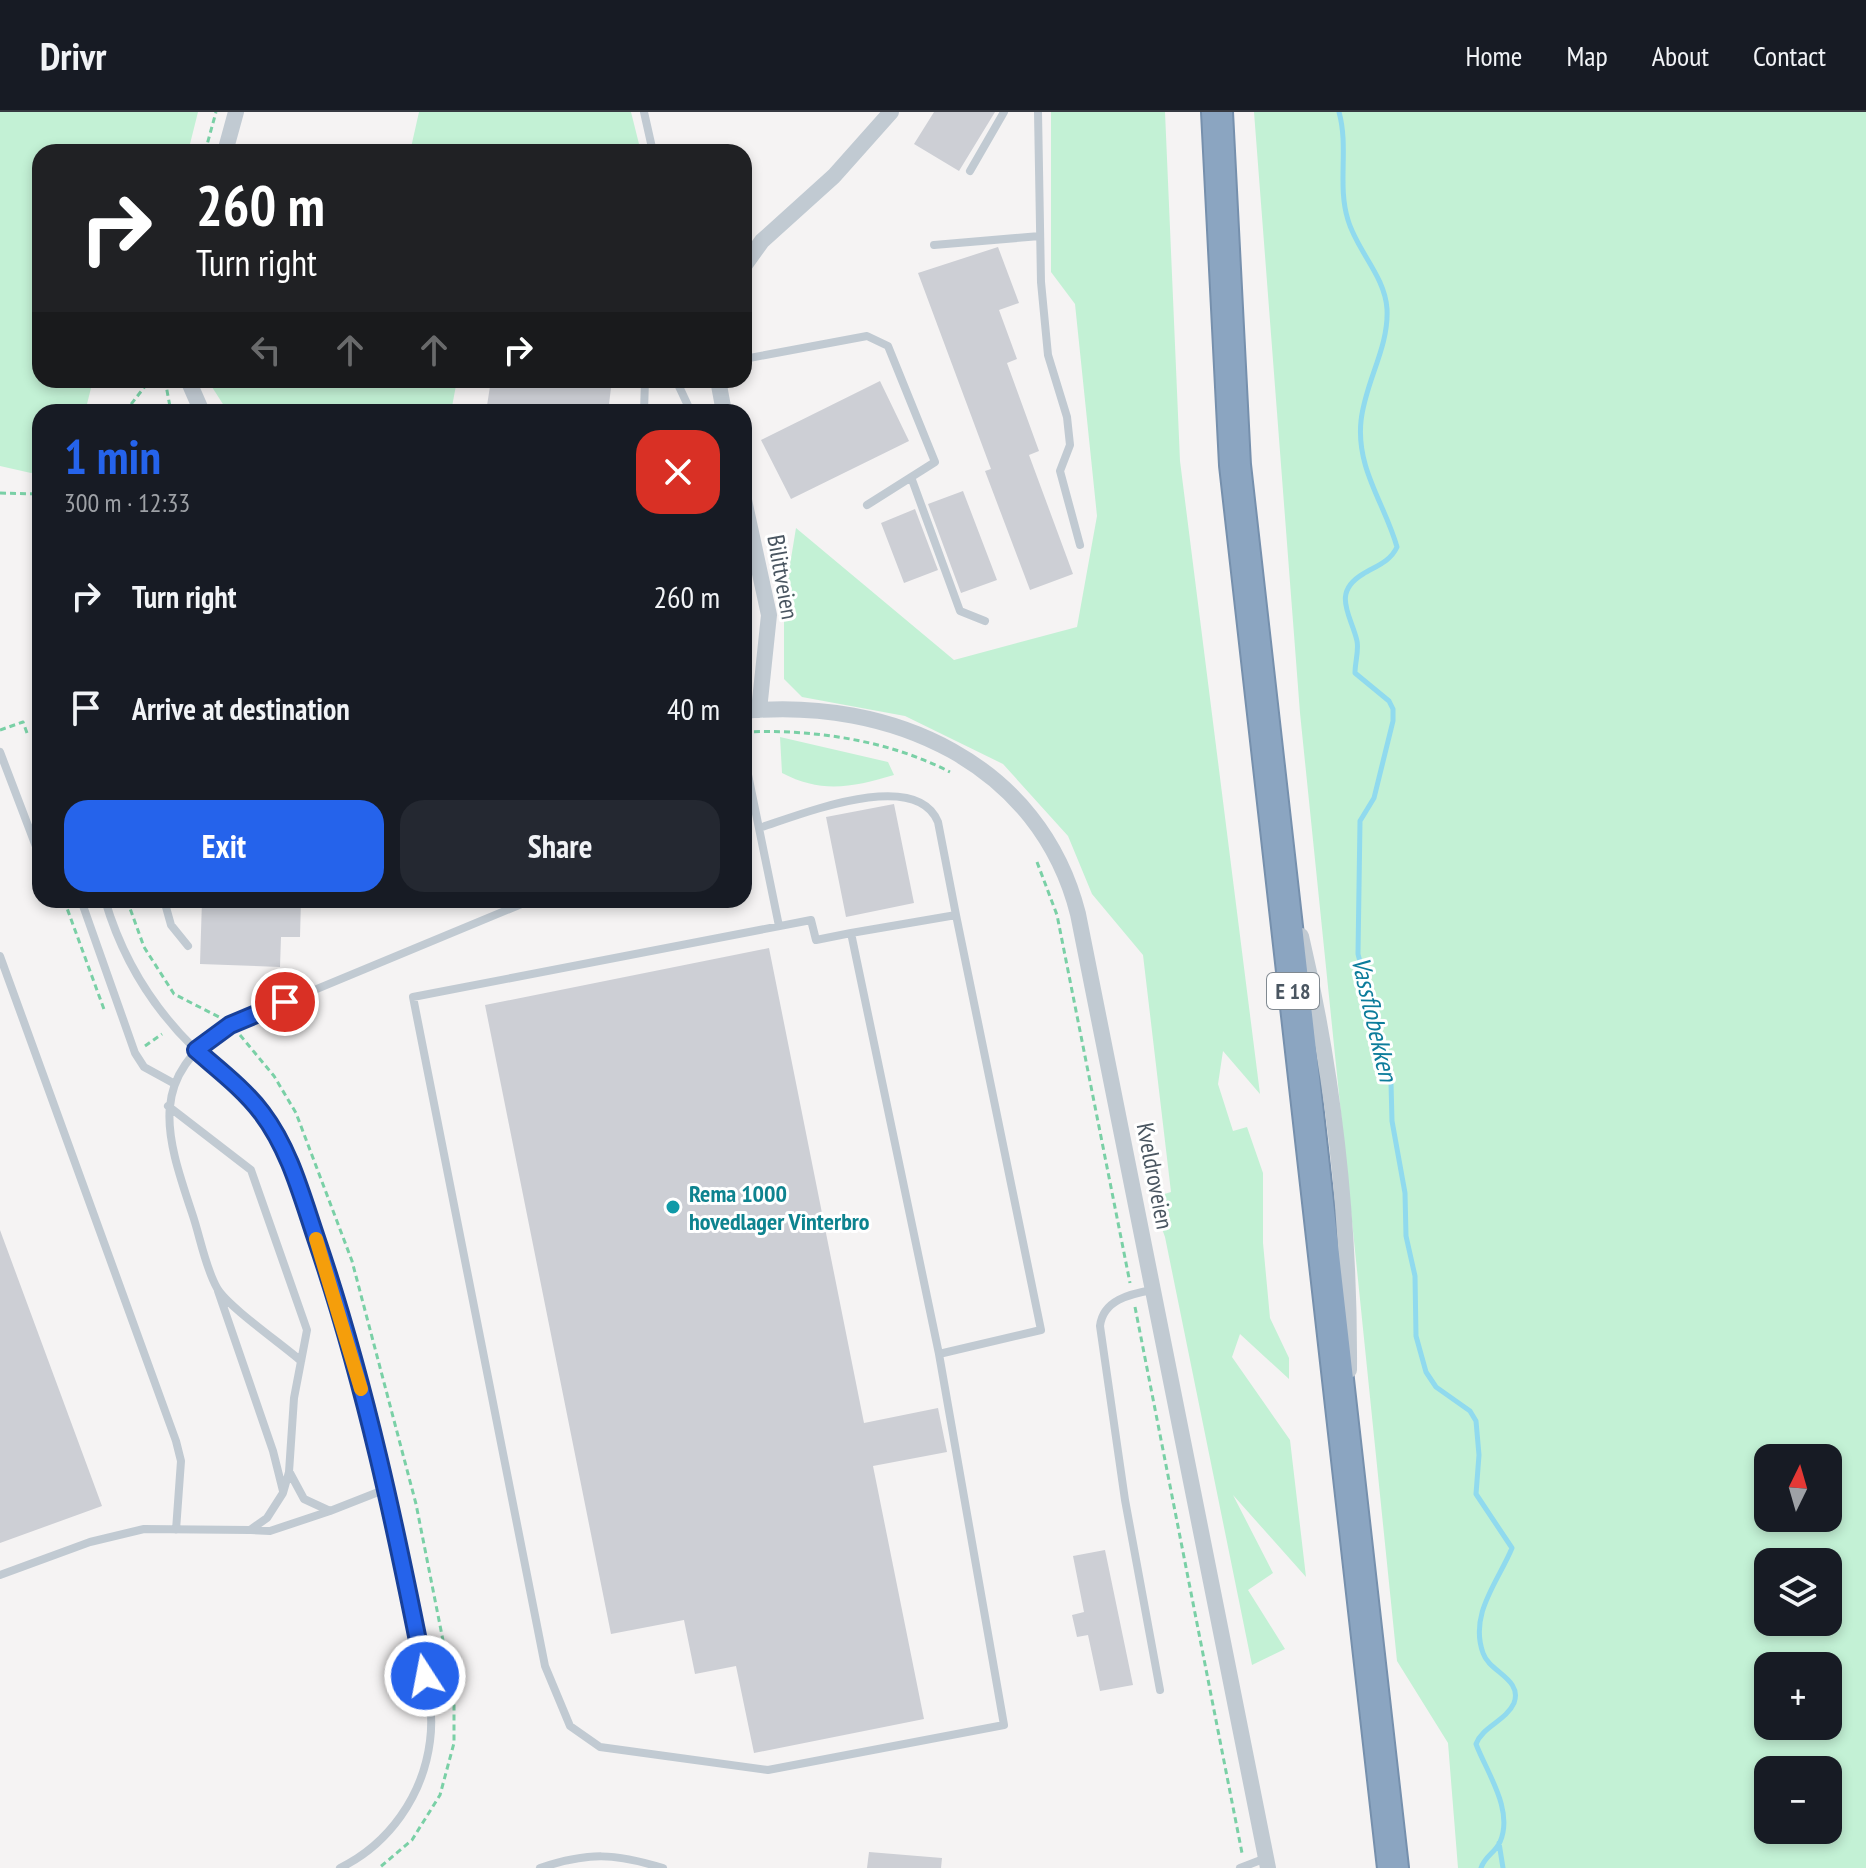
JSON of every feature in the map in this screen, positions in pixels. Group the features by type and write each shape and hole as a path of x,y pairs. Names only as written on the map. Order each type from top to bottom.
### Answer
{"highway":[{"name":"E 18","path":"1205,112 1214,333 1224,466 1381,1868"},
{"name":"E 18","path":"1217,112 1235,465 1393,1868"}],"street":[{"path":"227,144 236,112"},
{"path":"752,255 762,241 842,168 891,112"},
{"name":"Bilittveien","path":"752,537 769,615 752,705"},
{"name":"Kveldroveien","path":"752,710 837,715 928,740 982,768 1034,817 1060,860 1071,888 1267,1863"}],"lane":[{"path":"644,112 651,144"},
{"path":"970,171 1004,112"},
{"path":"1038,112 1040,236 1048,355 1067,417 1070,445 1060,471 1080,545"},
{"path":"934,245 1040,236"},
{"path":"752,358 867,336 888,346 935,462 867,505"},
{"path":"911,477 960,611 985,621"},
{"path":"0,752 32,836"},
{"path":"759,828 822,808 891,794 910,796 934,812 938,822 1041,1330 939,1354"},
{"path":"752,797 779,926"},
{"path":"84,908 135,1053 144,1067 175,1084"},
{"path":"108,908 120,945 133,970 171,1024 262,1113 287,1156 339,1308 386,1489 428,1690 430,1741 419,1782 397,1822 358,1859 340,1868"},
{"path":"166,908 171,925 188,946"},
{"path":"283,1493 273,1451 172,1154 168,1106 175,1084 196,1050 230,1025 512,908"},
{"path":"851,933 939,1354 1004,1725 768,1770 600,1747 570,1726 545,1666 413,997 811,920 816,940 851,933 956,915"},
{"path":"0,956 176,1441 181,1461 176,1530"},
{"path":"168,1106 251,1170 307,1330 294,1398 289,1472 283,1493 267,1518 250,1530"},
{"path":"218,1290 301,1361"},
{"path":"1153,1290 1133,1294 1109,1307 1100,1326 1125,1500 1160,1690"},
{"path":"289,1472 304,1499 330,1511"},
{"path":"0,1575 119,1534 144,1529 270,1531 386,1489"},
{"path":"540,1868 568,1859 611,1854 663,1868"},
{"path":"1242,1866 1267,1863"}],"path":[{"path":"207,144 216,112"},
{"path":"131,404 144,388"},
{"path":"0,493 32,494"},
{"path":"0,730 23,722 27,733 30,728"},
{"path":"752,732 789,731 836,737 918,758 952,773"},
{"path":"1033,853 1057,915 1242,1866"},
{"path":"379,1868 398,1854"}],"green space":[{"path":"0,112 198,112 190,144 32,144 32,388 91,388 87,404 32,404 32,473 0,466"},
{"path":"419,112 631,112 639,144 412,144"},
{"path":"1051,112 1165,112 1180,461 1260,1094 1223,1051 1218,1084 1233,1131 1247,1127 1263,1173 1263,1243 1270,1318 1289,1358 1289,1379 1240,1334 1232,1357 1290,1440 1306,1577 1233,1495 1273,1573 1248,1590 1285,1649 1252,1665 1165,1237 1151,1198 1171,1192 1143,955 1092,894 1068,836 1003,764 905,716 802,697 784,679 784,601 796,528 954,660 1077,627 1097,516 1075,304 1051,272"},
{"path":"1254,112 1866,112 1866,1868 1458,1868 1448,1743 1397,1661 1300,713"},
{"path":"213,388 456,388 452,404 223,404"},
{"path":"780,737 888,762 894,775 838,786 797,780 782,773"}],"building":[{"path":"934,112 995,112 959,171 914,144"},
{"path":"998,247 1019,303 999,310 1017,359 1007,363 1039,451 1029,455 1073,574 1030,590 985,471 991,469 918,273"},
{"path":"880,381 909,441 791,499 761,440"},
{"path":"490,388 611,388 609,404 487,404"},
{"path":"963,491 997,580 961,593 928,504"},
{"path":"915,509 938,570 904,583 881,523"},
{"path":"894,804 914,903 846,917 826,817"},
{"path":"202,908 301,908 300,937 281,937 280,967 200,964"},
{"name":"Rema 1000 hovedlager Vinterbro","path":"769,948 864,1423 938,1408 947,1452 873,1466 924,1719 754,1753 736,1666 695,1674 684,1620 611,1634 485,1005"},
{"path":"0,1230 102,1506 0,1543"},
{"path":"1105,1550 1133,1685 1100,1691 1088,1635 1077,1637 1072,1615 1084,1612 1073,1556"},
{"path":"869,1852 942,1858 941,1868 867,1868"}],"waterway":[{"name":"Vassflobekken","path":"1339,112 1343,139 1343,193 1348,220 1381,286 1387,309 1384,337 1363,407 1361,438 1367,471 1397,547 1387,560 1353,581 1345,597 1357,645 1355,673 1389,701 1393,709 1393,721 1374,798 1360,821 1358,954 1391,1083 1392,1121 1405,1193 1406,1236 1415,1276 1416,1336 1426,1372 1436,1387 1470,1411 1476,1421 1479,1455 1476,1494 1512,1548 1487,1599 1480,1625 1486,1660 1510,1682 1515,1695 1510,1709 1476,1744 1497,1792 1504,1817 1500,1842 1481,1868"},
{"path":"1499,1843 1503,1868"}],"slow traffic":[{"path":"316,1239 361,1389"}],"place":[{"name":"Rema 1000 hovedlager Vinterbro","path":"673,1207"}],"route":[{"path":"285,1002 230,1025 196,1050 262,1113 293,1171 331,1282 358,1378 397,1534 425,1676"}]}
